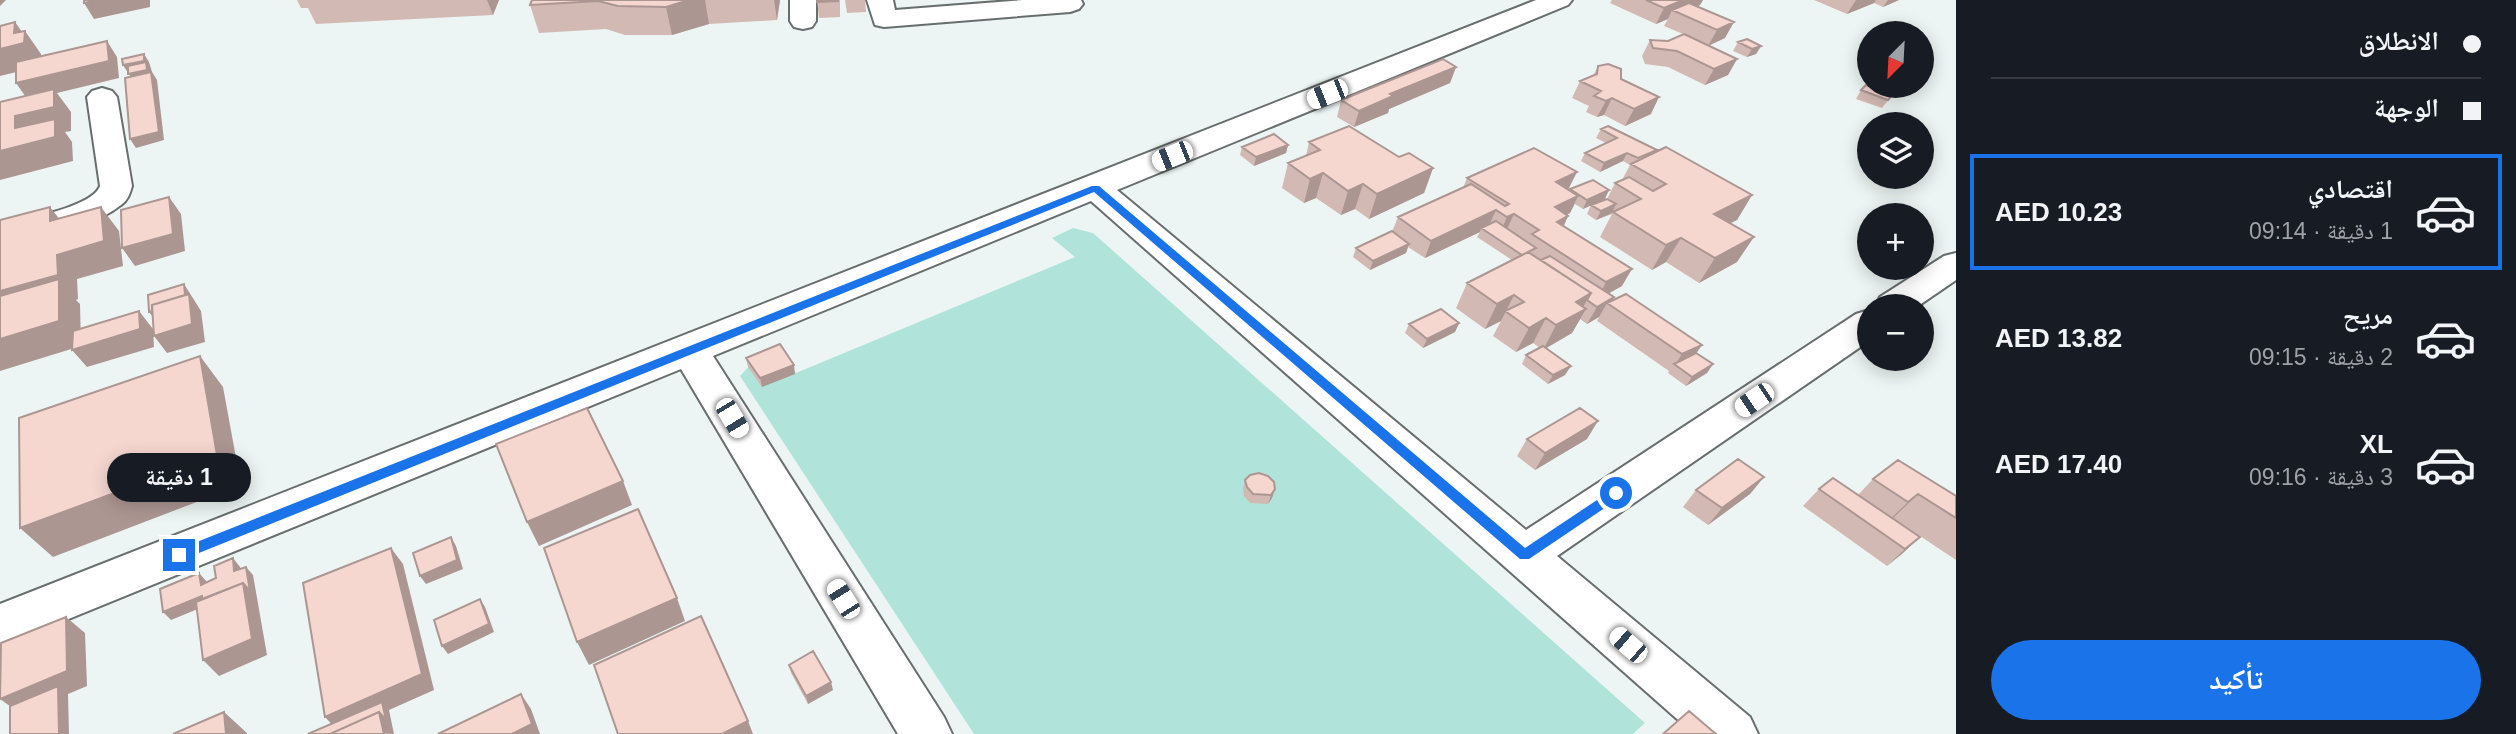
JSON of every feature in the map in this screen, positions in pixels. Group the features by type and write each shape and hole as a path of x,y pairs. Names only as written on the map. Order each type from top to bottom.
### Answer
{"street":[{"path":"880,0 884,19 1070,4 1068,0"},
{"path":"910,0 932,0"},
{"path":"0,626 1559,0"},
{"path":"0,236 85,213 112,197 116,186 102,97"},
{"path":"1095,188 1732,734"},
{"path":"1912,294 1956,264"},
{"path":"1524,555 1857,331"},
{"path":"690,351 926,734"}],"green space":[{"path":"1073,228 1093,233 1645,723 1633,734 974,734 740,376 754,361 782,352 796,373 1075,257 1052,238"}],"building":[{"path":"532,0 689,0 666,7 618,6 598,1 530,5"},
{"path":"838,0 838,1 817,2"},
{"path":"1646,0 1683,0 1664,8"},
{"path":"1689,3 1734,22 1717,30 1672,10"},
{"path":"15,22 14,33 25,31 24,43 0,49 0,26"},
{"path":"1684,34 1737,59 1714,69 1677,51 1653,48 1650,40 1668,41"},
{"path":"1747,39 1761,46 1752,49 1738,42"},
{"path":"107,41 109,61 16,83 16,62"},
{"path":"144,54 144,61 123,65 122,59"},
{"path":"1443,59 1456,67 1390,94 1393,96 1359,111 1341,100"},
{"path":"146,62 147,70 128,74 128,66"},
{"path":"1608,64 1621,69 1621,79 1659,97 1634,109 1612,98 1606,101 1594,96 1601,91 1580,81 1597,74 1598,66"},
{"path":"151,72 159,132 130,139 125,78"},
{"path":"54,89 54,107 15,116 15,128 55,119 55,137 0,151 0,102"},
{"path":"1349,126 1399,157 1409,153 1433,168 1377,194 1363,184 1348,191 1323,173 1310,179 1288,163 1320,150 1309,142"},
{"path":"1608,126 1657,150 1638,158 1627,153 1604,163 1585,153 1617,138 1601,129"},
{"path":"1274,134 1288,145 1256,157 1242,147"},
{"path":"1666,147 1752,195 1714,214 1754,237 1715,258 1681,238 1666,245 1613,212 1641,199 1615,183 1629,177 1653,191 1666,184 1631,164"},
{"path":"1534,148 1577,172 1556,182 1578,196 1555,207 1568,216 1557,222 1632,269 1606,282 1532,234 1539,230 1514,214 1507,217 1496,210 1431,241 1398,217 1471,184 1505,206 1509,204 1467,178"},
{"path":"1593,180 1609,190 1587,200 1570,189"},
{"path":"169,197 173,234 122,248 121,210"},
{"path":"1607,199 1616,204 1601,211 1591,205"},
{"path":"50,207 50,221 101,207 104,241 57,255 58,275 0,291 0,220"},
{"path":"1496,221 1536,248 1522,255 1481,228"},
{"path":"1392,231 1409,244 1373,261 1356,248"},
{"path":"1528,252 1591,293 1576,302 1586,309 1556,325 1546,318 1529,328 1505,311 1524,302 1514,295 1497,304 1467,283"},
{"path":"1550,256 1614,297 1597,307 1587,300 1591,293 1541,260"},
{"path":"59,279 59,321 0,339 0,296"},
{"path":"184,284 185,295 152,305 152,311 149,312 148,295"},
{"path":"189,294 192,324 154,336 152,305"},
{"path":"1626,294 1702,345 1682,354 1607,303"},
{"path":"1441,309 1459,323 1427,339 1409,324"},
{"path":"139,311 140,329 72,350 73,331"},
{"path":"780,344 794,365 760,378 746,358"},
{"path":"1543,346 1571,366 1553,375 1526,355"},
{"path":"1696,353 1713,364 1692,377 1674,364"},
{"path":"200,356 217,455 20,528 19,418"},
{"path":"587,408 623,481 527,522 496,444"},
{"path":"1580,408 1598,421 1545,453 1527,439"},
{"path":"1738,459 1764,477 1722,508 1696,490"},
{"path":"1898,460 1956,496 1956,518 1918,494 1908,502 1873,479"},
{"path":"1259,473 1274,482 1275,489 1271,495 1253,494 1247,487 1245,480 1250,475"},
{"path":"1833,478 1920,537 1905,549 1819,489"},
{"path":"638,509 677,598 577,642 544,548"},
{"path":"451,537 457,560 420,576 413,553"},
{"path":"391,548 422,674 325,717 303,583"},
{"path":"233,558 234,571 246,567 250,591 243,583 163,612 160,589 199,573 201,585 216,578 214,566"},
{"path":"243,583 252,639 203,660 196,602"},
{"path":"480,599 489,624 442,646 434,620"},
{"path":"701,616 748,721 722,734 618,734 594,665"},
{"path":"66,617 67,671 0,699 1,643"},
{"path":"813,651 831,682 806,696 789,665"},
{"path":"58,686 59,734 10,734 10,706"},
{"path":"521,694 532,724 512,734 438,734"},
{"path":"382,702 386,720 379,712 330,734 308,734"},
{"path":"1689,711 1716,734 1663,734"},
{"path":"224,712 226,734 173,734"},
{"path":"379,712 384,734 330,734"}],"route":[{"path":"179,555 1095,188 1524,555 1616,493"}]}
